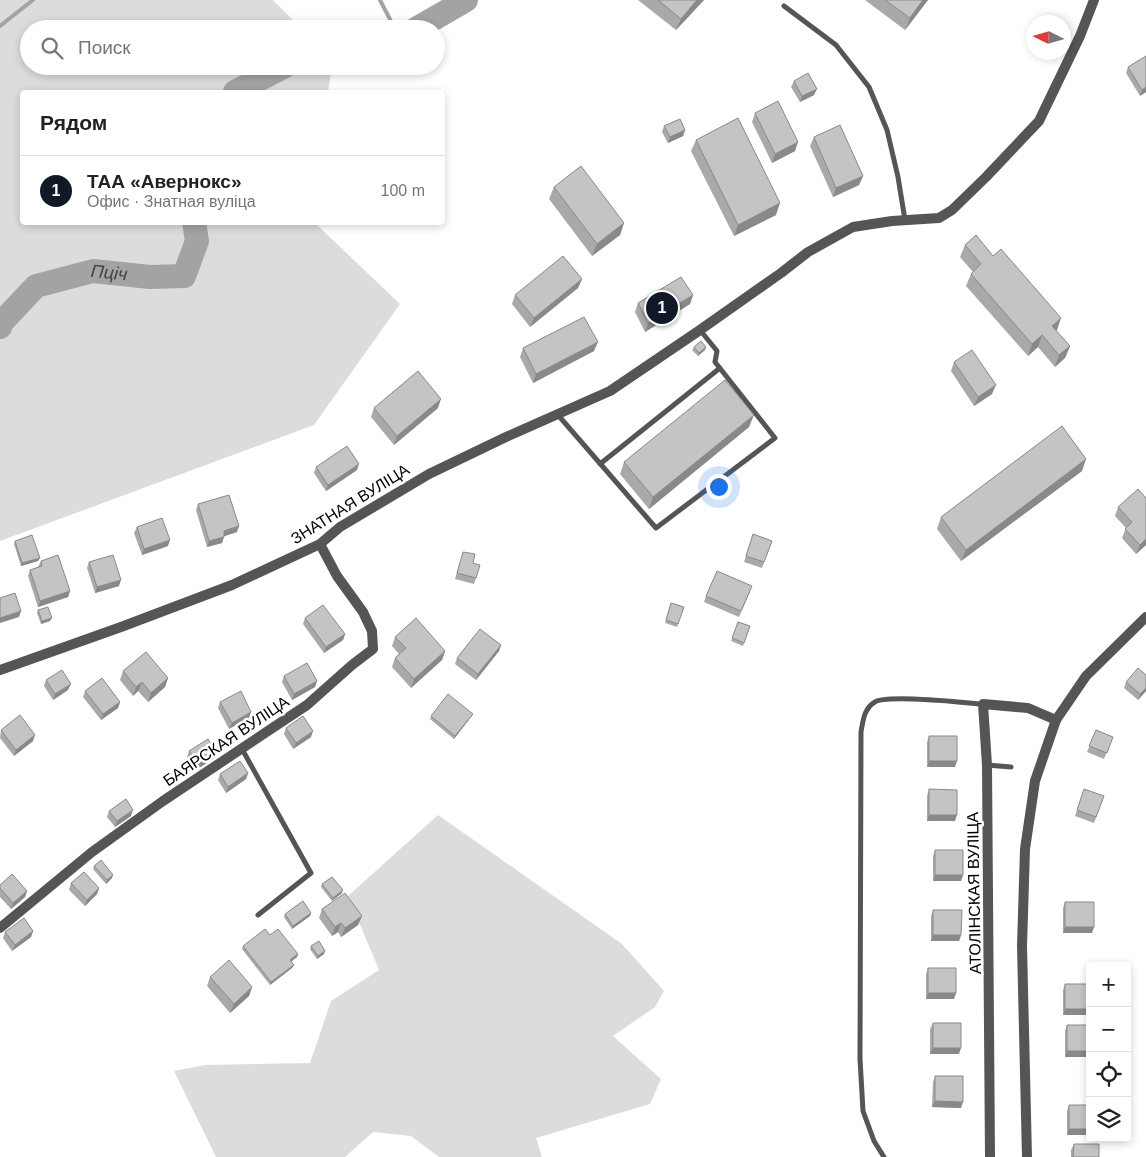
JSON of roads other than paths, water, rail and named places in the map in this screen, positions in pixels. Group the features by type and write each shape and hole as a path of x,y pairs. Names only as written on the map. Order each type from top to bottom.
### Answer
{"street":[{"name":"ЗНАТНАЯ ВУЛІЦА","path":"0,670 232,585 320,544 340,527 429,474 506,437 610,391 700,330 808,252 853,226 878,222 939,218 952,210 1039,121 1080,36 1094,0"},
{"name":"БАЯРСКАЯ ВУЛІЦА","path":"0,928 92,852 163,801 307,705 373,649 372,631 362,612 337,576 320,544"},
{"path":"1027,1157 1022,946 1025,850 1035,781 1056,720 1086,676 1146,617"},
{"path":"983,704 1028,708 1056,720"},
{"name":"АТОЛІНСКАЯ ВУЛІЦА","path":"983,704 988,765 990,1157"}],"lane":[{"path":"784,6 836,45 869,87 887,130 898,177 905,220"},
{"path":"558,415 656,528 775,438 715,362 717,350 700,330"},
{"path":"600,464 720,368"},
{"path":"884,1157 874,1140 863,1111 860,1059 861,732 865,712 876,701 898,698 983,704"},
{"path":"242,749 311,873 258,915"},
{"path":"988,765 1011,767"}],"waterway":[{"path":"0,26 33,0"},
{"path":"380,0 390,20"},
{"name":"Пціч","path":"432,20 466,0"},
{"name":"Пціч","path":"239,90 268,75"},
{"name":"Пціч","path":"0,327 2,322 36,286 93,271 150,277 184,276 197,241 194,225"}],"place":[{"name":"ТАА «Авернокс»","path":"662,308"}]}
